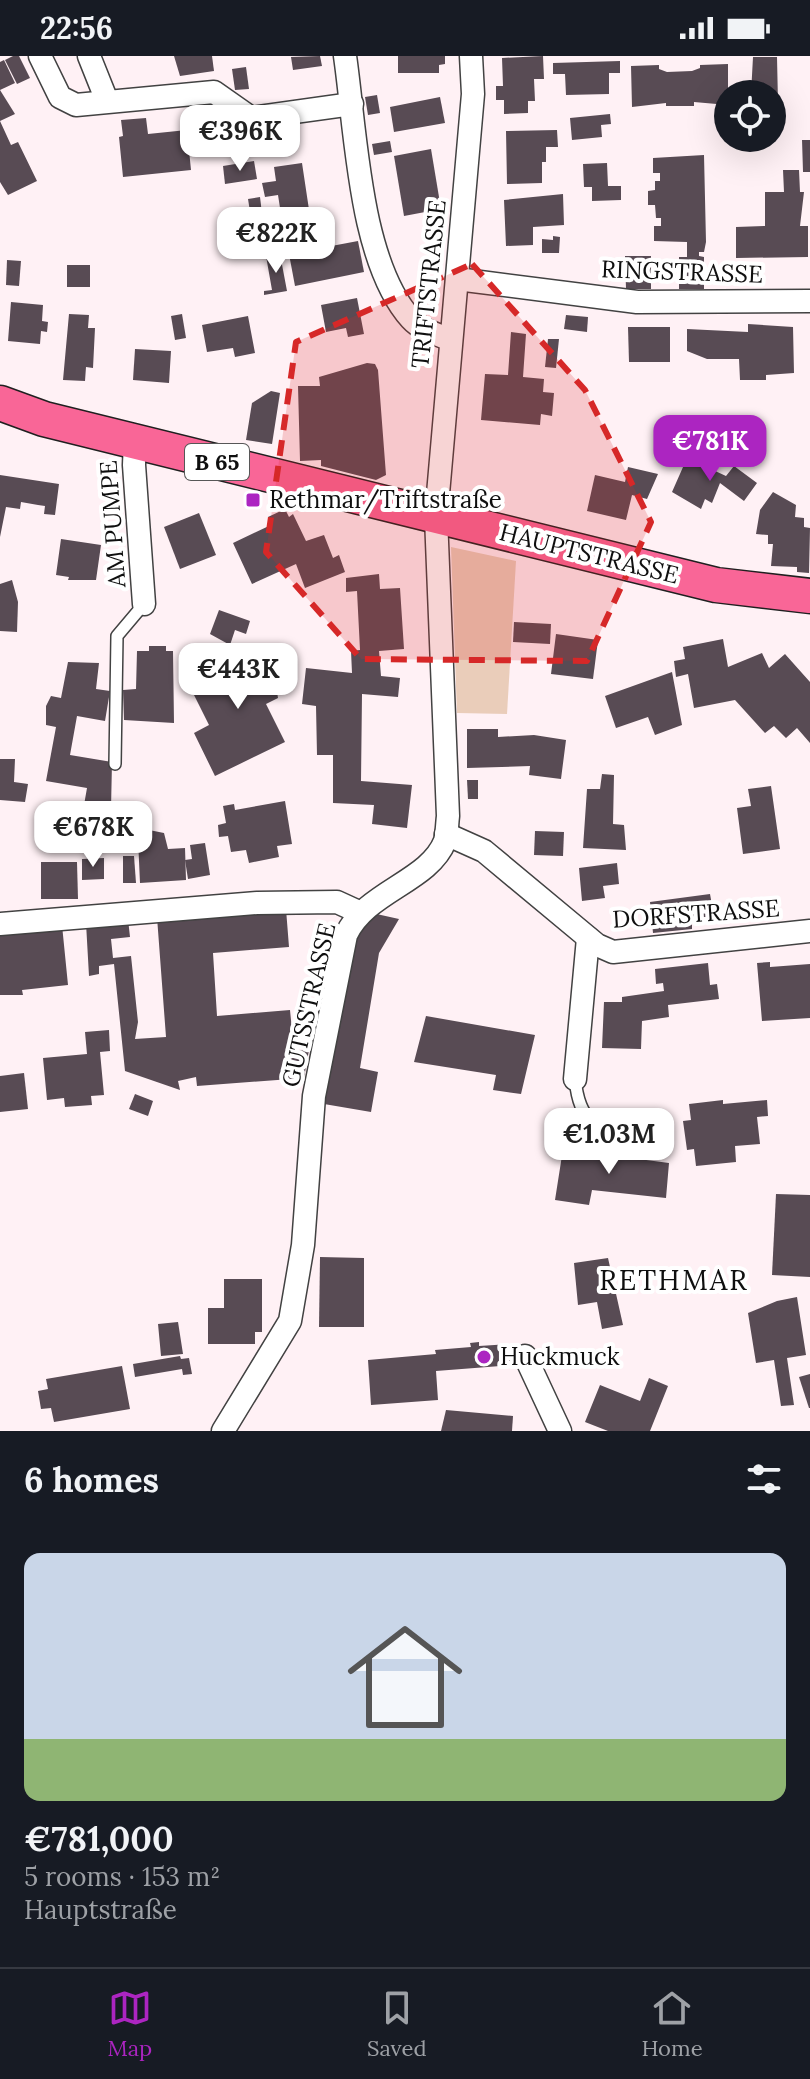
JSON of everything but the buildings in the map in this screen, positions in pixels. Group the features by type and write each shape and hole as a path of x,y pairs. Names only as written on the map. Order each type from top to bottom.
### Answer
{"main road":[{"name":"HAUPTSTRASSE","path":"0,403 44,419 716,585 810,596"}],"street":[{"path":"40,56 60,97 76,105 214,92 251,118 352,104"},
{"path":"89,56 107,101"},
{"path":"345,56 367,222 380,261 402,307 413,321 449,339"},
{"name":"TRIFTSTRASSE","path":"436,517 449,339 473,94 471,56"},
{"name":"RINGSTRASSE","path":"457,279 637,302 810,301"},
{"name":"AM PUMPE","path":"135,441 144,604"},
{"path":"436,517 448,816 446,834"},
{"name":"GUTSSTRASSE","path":"223,1431 290,1321 303,1245 314,1096 346,935 361,913 435,856 446,834"},
{"name":"DORFSTRASSE","path":"446,834 484,851 588,938 613,952 810,931"},
{"path":"0,924 257,903 337,902 361,913"},
{"name":"DORFSTRASSE","path":"575,1079 588,938"},
{"path":"525,1356 560,1431"}],"lane":[{"path":"115,764 117,636 144,604"},
{"path":"575,1079 577,1102 585,1116 601,1129 640,1135"}],"highlighted area":[{"path":"472,264 585,390 651,522 587,661 361,659 266,552 296,342"}],"shaded area":[{"path":"451,547 516,561 507,714 457,713"}],"place":[{"name":"Rethmar/Triftstraße","path":"253,500"},
{"name":"Huckmuck","path":"484,1357"}],"district":[{"name":"RETHMAR","path":"674,1280"}]}
